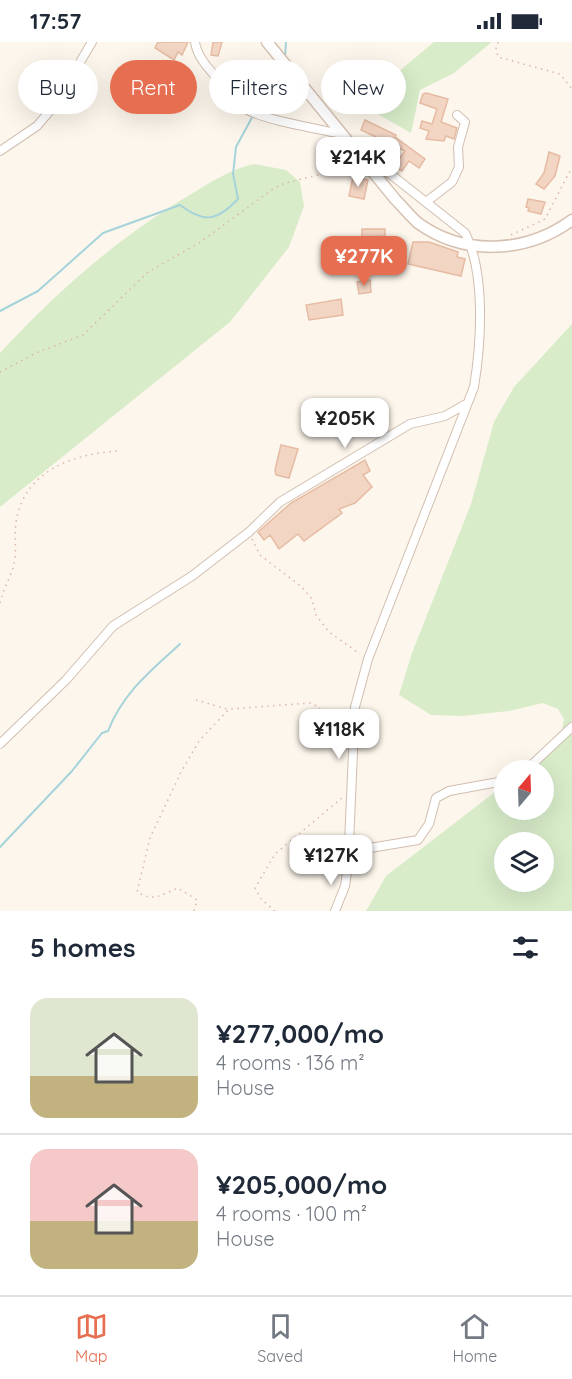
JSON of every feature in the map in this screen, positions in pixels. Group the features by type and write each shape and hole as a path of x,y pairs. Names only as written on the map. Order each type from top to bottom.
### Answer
{"street":[{"path":"0,151 37,126 54,106 92,42"},
{"path":"195,42 196,50 207,66 230,96 244,108 257,115 342,134"},
{"path":"267,42 364,162 418,222 443,236 471,245 504,246 532,242 572,220"},
{"path":"426,202 452,182 459,167 458,147 465,122 457,115"},
{"path":"335,911 345,886 348,866 355,707 368,659 474,387 477,368 479,288 471,245 465,233 370,159 364,162"},
{"path":"0,744 66,680 113,626 192,576 249,532 280,502 410,424 445,416 466,404"},
{"path":"537,760 572,727"},
{"path":"348,866 364,849 418,840 429,824 436,798 449,791 494,783"}],"path":[{"path":"498,42 496,48 498,57 560,74 572,89"},
{"path":"0,372 83,335 148,272 200,243 273,189 285,183 348,170 364,162"},
{"path":"504,246 505,238 545,219 572,167"},
{"path":"0,603 13,568 17,517 25,496 34,482 53,468 74,459 117,451"},
{"path":"249,532 260,555 302,587 312,599 316,615 329,632 368,659"},
{"path":"196,700 230,709 310,703 316,706 338,732 353,740"},
{"path":"194,911 197,900 178,888 156,899 147,898 137,892 150,838 181,772 198,741 230,709"},
{"path":"275,911 261,899 255,888 275,854 351,791"}],"green space":[{"path":"434,42 492,42 454,73 420,90 411,133 378,114 406,114 406,65"},
{"path":"254,164 286,170 300,182 304,206 289,247 230,322 0,507 0,353 21,330 90,266 140,227 215,180"},
{"path":"572,324 572,911 366,911 386,876 494,793 494,820 554,820 554,760 532,760 560,737 564,719 558,709 543,703 509,711 462,716 431,715 399,695 412,653 471,504 494,422 514,387"}],"building":[{"path":"158,42 188,42 182,55 178,52 174,60 155,48"},
{"path":"213,42 222,42 218,56 211,55"},
{"path":"423,94 448,99 441,122 457,128 454,139 446,136 444,141 426,139 429,131 420,128 422,121 432,124 437,109 420,103"},
{"path":"365,120 396,135 395,137 425,159 419,168 409,161 402,171 394,166 405,151 361,130"},
{"path":"549,152 560,156 555,176 544,189 536,184 544,173"},
{"path":"353,177 368,180 364,199 349,196"},
{"path":"528,199 545,202 541,214 528,211 529,208 526,207"},
{"path":"362,229 385,229 385,236 362,237"},
{"path":"413,242 429,242 458,252 457,257 465,259 461,276 408,264"},
{"path":"370,280 371,292 359,294 357,282"},
{"path":"341,299 343,315 309,320 306,305"},
{"path":"281,445 298,449 289,478 276,475 275,470"},
{"path":"365,460 370,471 363,475 372,487 355,503 339,509 342,513 304,541 298,534 279,549 270,535 264,540 258,532 291,503"}],"waterway":[{"path":"285,57 286,42"},
{"path":"0,311 38,291 103,233 180,205 203,217 216,216 230,207 238,199 233,174 236,147 254,114"},
{"path":"0,847 72,771 102,733 108,731 121,705 138,683 180,644"}]}
